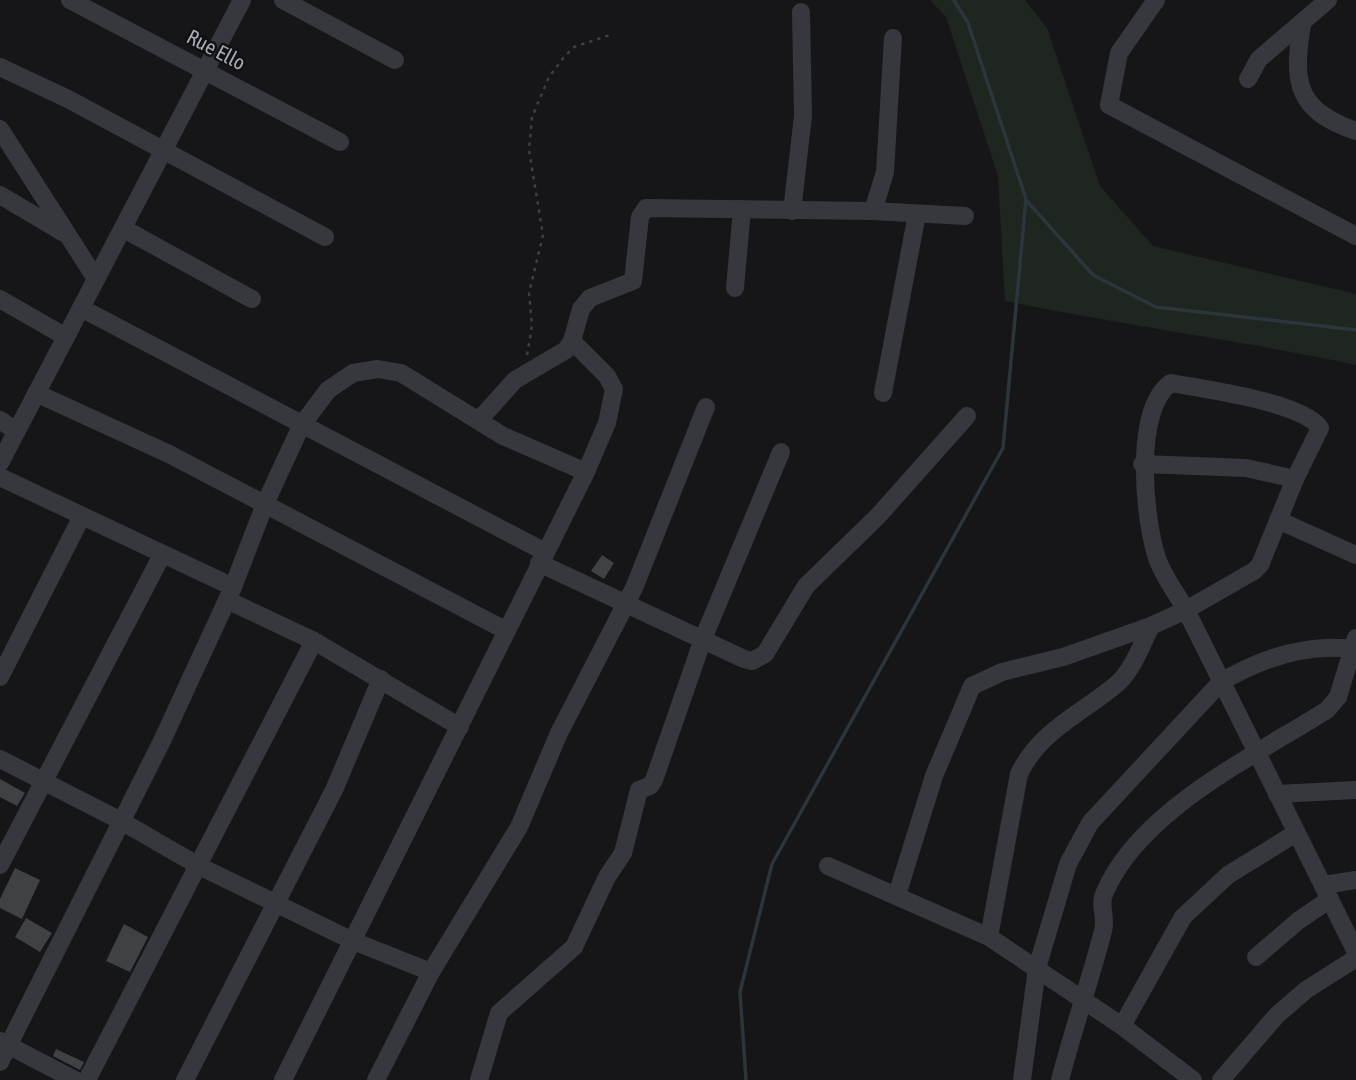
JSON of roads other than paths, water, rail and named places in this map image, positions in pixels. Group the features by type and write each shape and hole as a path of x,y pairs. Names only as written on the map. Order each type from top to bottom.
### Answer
{"street":[{"name":"Rue Ello","path":"70,0 340,142"},
{"path":"0,463 242,0"},
{"path":"283,0 395,60"},
{"path":"1156,0 1119,53 1109,105 1356,236"},
{"path":"1248,79 1259,59 1302,25 1328,0"},
{"path":"792,211 803,116 801,12"},
{"path":"1302,25 1296,60 1300,88 1309,104 1321,115 1332,123 1356,131"},
{"path":"873,211 886,172 893,37"},
{"path":"0,67 68,99 325,237"},
{"path":"0,129 96,279"},
{"path":"0,195 67,234"},
{"path":"479,420 515,380 560,356 572,341 581,309 590,298 633,281 637,268 640,217 646,208 873,211 965,216"},
{"path":"735,288 742,209"},
{"path":"883,393 917,214"},
{"path":"124,229 252,299"},
{"path":"0,299 66,337"},
{"path":"81,308 627,603 752,661 765,654 806,586 878,516 967,416"},
{"path":"283,1080 586,472 607,423 614,389 607,376 572,341"},
{"path":"75,1080 3,1049 121,821 230,593 265,504 301,426 341,379 353,373 378,369 401,373 503,436 586,472"},
{"path":"897,895 934,776 972,686 1002,672 1063,657 1151,626 1186,610 1257,569 1295,479 1320,432 1317,423 1258,399 1171,383 1157,395 1142,464 1158,561 1186,610 1356,952"},
{"path":"36,393 169,454 505,630"},
{"path":"376,1080 431,972 519,827 559,733 627,603 706,407"},
{"path":"0,420 16,431"},
{"path":"479,1080 499,1013 574,947 607,877 623,853 638,792 654,780 703,639 780,452"},
{"path":"1142,464 1246,468 1295,479"},
{"path":"0,477 162,555 460,727"},
{"path":"0,677 81,518"},
{"path":"1278,520 1356,555"},
{"path":"0,865 162,555"},
{"path":"989,937 1019,774 1026,761 1048,735 1120,681 1151,626"},
{"path":"88,1080 314,641"},
{"path":"1022,1080 1037,968 1068,863 1090,823 1221,682 1246,667 1316,646 1354,643 1352,671 1338,697 1327,709 1168,812 1140,840 1119,867 1102,896 1105,926 1060,1080"},
{"path":"185,1080 334,790 381,680"},
{"path":"0,759 121,821 199,866 354,942 431,972"},
{"path":"1277,794 1356,790"},
{"path":"1122,1026 1183,916 1228,875 1296,833"},
{"path":"828,866 989,937 1122,1026 1194,1080"},
{"path":"1256,957 1327,892 1356,880"},
{"path":"1221,1080 1277,1015 1306,990 1356,958"}],"waterway":[{"path":"746,1080 740,992 772,864 1003,448 1026,199 968,23 954,0"},
{"path":"1026,200 1093,275 1156,307 1356,330"}]}
